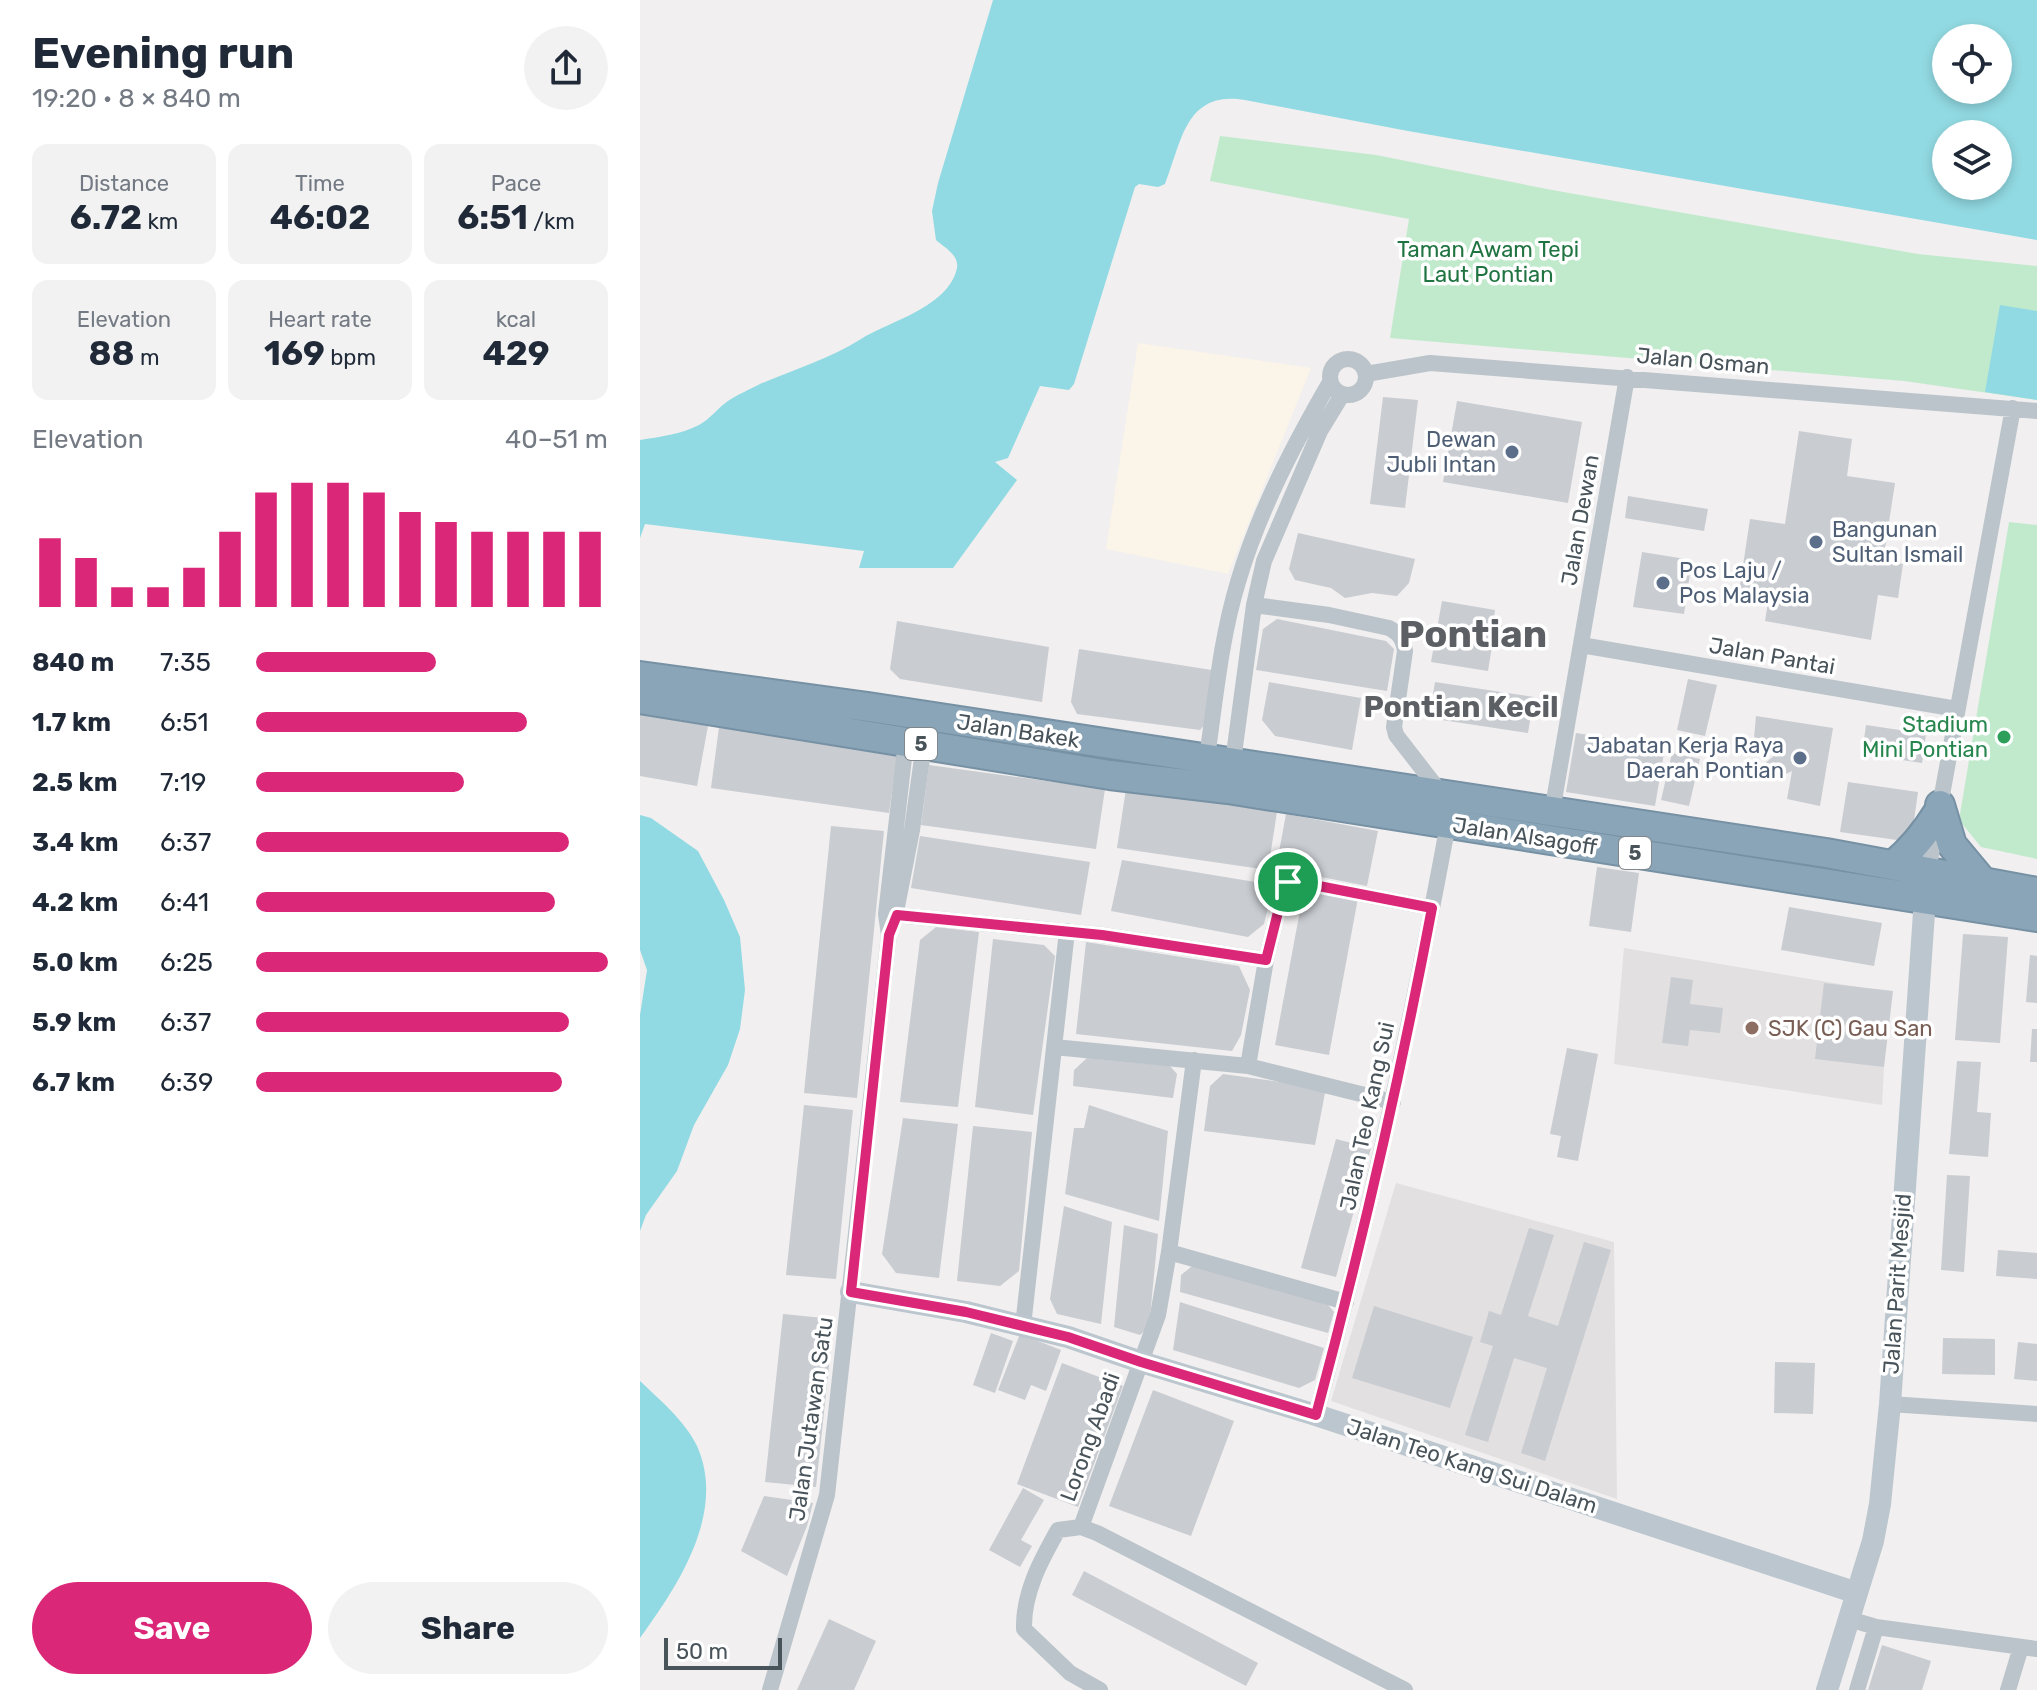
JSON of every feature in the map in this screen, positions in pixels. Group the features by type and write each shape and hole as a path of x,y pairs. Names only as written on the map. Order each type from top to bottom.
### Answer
{"highway":[{"name":"Jalan Bakek","path":"640,676 868,707 1217,774"},
{"name":"Jalan Bakek","path":"640,699 1110,775 1217,774"},
{"name":"Jalan Alsagoff","path":"1217,774 1443,795 1893,865 1926,885 1982,881 2037,892"},
{"name":"Jalan Alsagoff","path":"1217,774 1448,824 1926,885 2037,917"},
{"path":"1893,865 1926,832 1940,808"},
{"path":"1940,808 1952,845 1982,881"}],"street":[{"path":"1217,774 1221,660 1238,583 1283,466 1330,382 1334,365 1344,359 1356,360 1366,374 1364,386 1355,395 1342,395 1330,382"},
{"name":"Jalan Osman","path":"1366,374 1430,363 2037,411"},
{"name":"Jalan Dewan","path":"1552,812 1627,377"},
{"path":"1217,774 1264,561 1320,431 1342,395"},
{"path":"1926,885 2013,408"},
{"path":"1254,605 1329,615 1397,632 1403,639 1405,651 1394,727 1396,735 1443,795"},
{"name":"Jalan Pantai","path":"1581,645 1957,709"},
{"name":"Jalan Jutawan Satu","path":"770,1690 827,1495 889,935 915,743"},
{"name":"Jalan Teo Kang Sui","path":"1316,1415 1393,1102 1448,824"},
{"path":"1248,1066 1266,960 1285,884 1288,882 1432,908"},
{"name":"Jalan Parit Mesjid","path":"1827,1690 1873,1541 1880,1504 1890,1404 1926,885"},
{"path":"892,915 1067,931 1266,960"},
{"path":"1023,1326 1067,931"},
{"path":"1054,1047 1248,1066 1393,1102"},
{"name":"Lorong Abadi","path":"1081,1527 1158,1315 1194,1060"},
{"path":"1169,1252 1346,1302"},
{"name":"Jalan Teo Kang Sui Dalam","path":"851,1292 966,1312 1068,1337 1857,1593"},
{"path":"1890,1404 2037,1414"},
{"path":"1100,1690 1070,1673 1024,1629 1023,1610 1040,1561 1058,1530 1081,1527 1405,1690"},
{"path":"1849,1619 1876,1627 2029,1648 2008,1690"},
{"path":"1857,1690 1876,1627"}],"shaded area":[{"path":"1138,343 1311,368 1228,574 1106,549"},
{"name":"SJK (C) Gau San","path":"1624,948 1888,992 1882,1105 1614,1064"},
{"path":"1396,1183 1614,1242 1617,1499 1331,1401"}],"green space":[{"name":"Taman Awam Tepi Laut Pontian","path":"1220,136 1376,155 1552,190 1918,254 2037,266 2037,400 1904,381 1390,338 1409,219 1210,181"},
{"name":"Stadium Mini Pontian","path":"2009,522 2037,525 2037,859 1981,847 1959,820"}],"water":[{"path":"993,0 2037,0 2037,240 1245,100 1225,99 1210,103 1189,122 1165,184 1158,187 1139,184 1135,187 1074,384 1069,390 1040,386 1008,458 995,462 1017,480 953,568 859,568 864,551 645,524 640,538 640,440 678,433 699,425 739,394 837,352 930,303 952,282 957,268 951,252 936,240 932,211"},
{"path":"2000,305 2037,311 2037,400 1985,392"},
{"path":"640,815 651,818 698,851 740,937 745,990 740,1029 728,1065 694,1125 677,1171 646,1215 640,1231 640,1015 647,970 640,950"},
{"path":"640,1381 672,1411 692,1437 705,1471 706,1497 694,1548 669,1596 640,1638"}],"building":[{"path":"1383,397 1418,400 1405,508 1370,504"},
{"name":"Dewan Jubli Intan","path":"1457,401 1582,422 1568,503 1443,482"},
{"name":"Bangunan Sultan Ismail","path":"1799,431 1852,439 1847,476 1895,483 1883,561 1903,564 1898,598 1878,595 1871,640 1765,621 1769,596 1739,592 1750,519 1785,524"},
{"path":"1628,496 1708,509 1704,531 1625,518"},
{"path":"1298,533 1415,559 1409,583 1397,596 1372,593 1345,598 1331,588 1295,580 1289,569"},
{"name":"Pos Laju / Pos Malaysia","path":"1642,552 1692,560 1684,614 1633,607"},
{"path":"1442,601 1495,610 1493,624 1519,629 1515,650 1492,646 1488,671 1431,662"},
{"path":"1277,619 1386,641 1394,649 1387,691 1256,670 1263,629"},
{"path":"897,621 1049,647 1042,702 900,679 890,669"},
{"path":"1079,649 1218,671 1210,719 1200,730 1077,714 1071,702"},
{"path":"1688,679 1717,685 1705,736 1677,730"},
{"path":"1269,682 1361,698 1352,750 1275,736 1262,720"},
{"path":"1435,682 1534,697 1528,733 1429,718"},
{"path":"640,714 708,726 697,786 640,776"},
{"name":"Jabatan Kerja Raya Daerah Pontian","path":"1756,716 1833,728 1820,806 1787,799 1792,771 1773,780 1764,764 1780,751 1753,749"},
{"path":"1866,725 1926,734 1922,763 1862,754"},
{"path":"719,727 898,751 889,813 711,788"},
{"path":"1576,733 1665,747 1655,806 1566,792"},
{"path":"1672,753 1700,759 1689,806 1661,800"},
{"path":"929,765 1105,789 1096,849 921,825"},
{"path":"1848,782 1918,792 1911,842 1840,832"},
{"path":"1126,789 1277,812 1268,870 1117,848"},
{"path":"1286,814 1378,831 1367,886 1276,868"},
{"path":"831,826 884,831 857,1098 804,1093"},
{"path":"920,836 1090,862 1081,915 911,888"},
{"path":"1122,860 1274,885 1264,924 1248,937 1111,911"},
{"path":"1597,867 1639,873 1631,932 1589,926"},
{"path":"1304,889 1358,898 1329,1055 1275,1045"},
{"path":"1789,907 1882,923 1874,966 1781,950"},
{"path":"936,927 979,932 958,1107 900,1102 920,940"},
{"path":"1963,934 2008,937 2000,1043 1955,1040"},
{"path":"993,939 1044,945 1055,956 1033,1115 975,1107"},
{"path":"1086,942 1239,966 1250,990 1241,1035 1232,1051 1076,1034"},
{"path":"2030,955 2037,956 2037,1003 2026,1002"},
{"path":"1671,977 1693,980 1690,1004 1723,1008 1720,1033 1690,1030 1688,1046 1662,1043"},
{"path":"1824,983 1893,991 1884,1067 1815,1059"},
{"path":"2032,1029 2037,1029 2037,1062 2030,1062"},
{"path":"1567,1048 1598,1054 1578,1161 1557,1157 1561,1136 1550,1134"},
{"path":"1087,1058 1170,1066 1177,1074 1173,1098 1073,1086 1074,1070"},
{"path":"1957,1061 1981,1062 1977,1112 1991,1113 1988,1157 1949,1154"},
{"path":"1223,1074 1326,1088 1315,1145 1204,1131 1210,1086"},
{"path":"804,1105 853,1110 836,1279 786,1275"},
{"path":"1089,1105 1168,1131 1159,1221 1065,1194 1074,1128 1084,1128"},
{"path":"903,1118 958,1124 939,1278 896,1273 882,1254"},
{"path":"973,1126 1032,1132 1019,1271 1000,1286 957,1281"},
{"path":"1336,1139 1371,1148 1336,1277 1301,1268"},
{"path":"1947,1175 1970,1176 1964,1272 1941,1270"},
{"path":"1064,1206 1112,1222 1101,1324 1057,1314 1050,1299"},
{"path":"1124,1225 1158,1234 1149,1327 1140,1335 1114,1327"},
{"path":"1529,1228 1554,1235 1528,1316 1558,1326 1584,1242 1611,1250 1545,1461 1521,1453 1547,1368 1514,1358 1488,1442 1465,1435 1493,1346 1480,1342 1489,1311 1501,1315"},
{"path":"1998,1250 2037,1253 2037,1279 1996,1276"},
{"path":"1196,1263 1325,1301 1334,1312 1328,1333 1180,1292 1181,1275"},
{"path":"1180,1302 1324,1348 1315,1380 1299,1388 1173,1350"},
{"path":"1374,1306 1473,1337 1450,1408 1352,1378"},
{"path":"783,1314 834,1319 816,1487 765,1482"},
{"path":"991,1333 1013,1341 995,1393 973,1385"},
{"path":"1020,1334 1061,1350 1046,1391 1031,1385 1025,1400 998,1390"},
{"path":"1943,1338 1995,1339 1995,1375 1942,1374"},
{"path":"2018,1342 2037,1344 2037,1381 2014,1379"},
{"path":"1775,1362 1815,1363 1813,1414 1774,1413"},
{"path":"1062,1363 1123,1386 1078,1507 1017,1484"},
{"path":"1153,1390 1234,1421 1191,1536 1109,1506"},
{"path":"1023,1488 1044,1500 1021,1540 1032,1546 1020,1567 989,1550"},
{"path":"764,1496 813,1503 787,1576 741,1551"},
{"path":"1084,1571 1258,1663 1246,1686 1072,1595"},
{"path":"829,1619 876,1641 854,1690 797,1690"},
{"path":"1882,1645 1931,1661 1922,1690 1868,1690"}],"place":[{"name":"Dewan Jubli Intan","path":"1512,452"},
{"name":"Bangunan Sultan Ismail","path":"1816,542"},
{"name":"Pos Laju / Pos Malaysia","path":"1663,583"},
{"name":"Stadium Mini Pontian","path":"2004,737"},
{"name":"Jabatan Kerja Raya Daerah Pontian","path":"1800,758"},
{"name":"SJK (C) Gau San","path":"1752,1028"}],"district":[{"name":"Pontian","path":"1473,634"},
{"name":"Pontian Kecil","path":"1461,707"}],"route":[{"path":"1288,882 1432,908 1369,1211 1316,1415 1068,1337 966,1312 851,1292 889,935 897,915 1102,935 1266,960 1288,882"}]}
